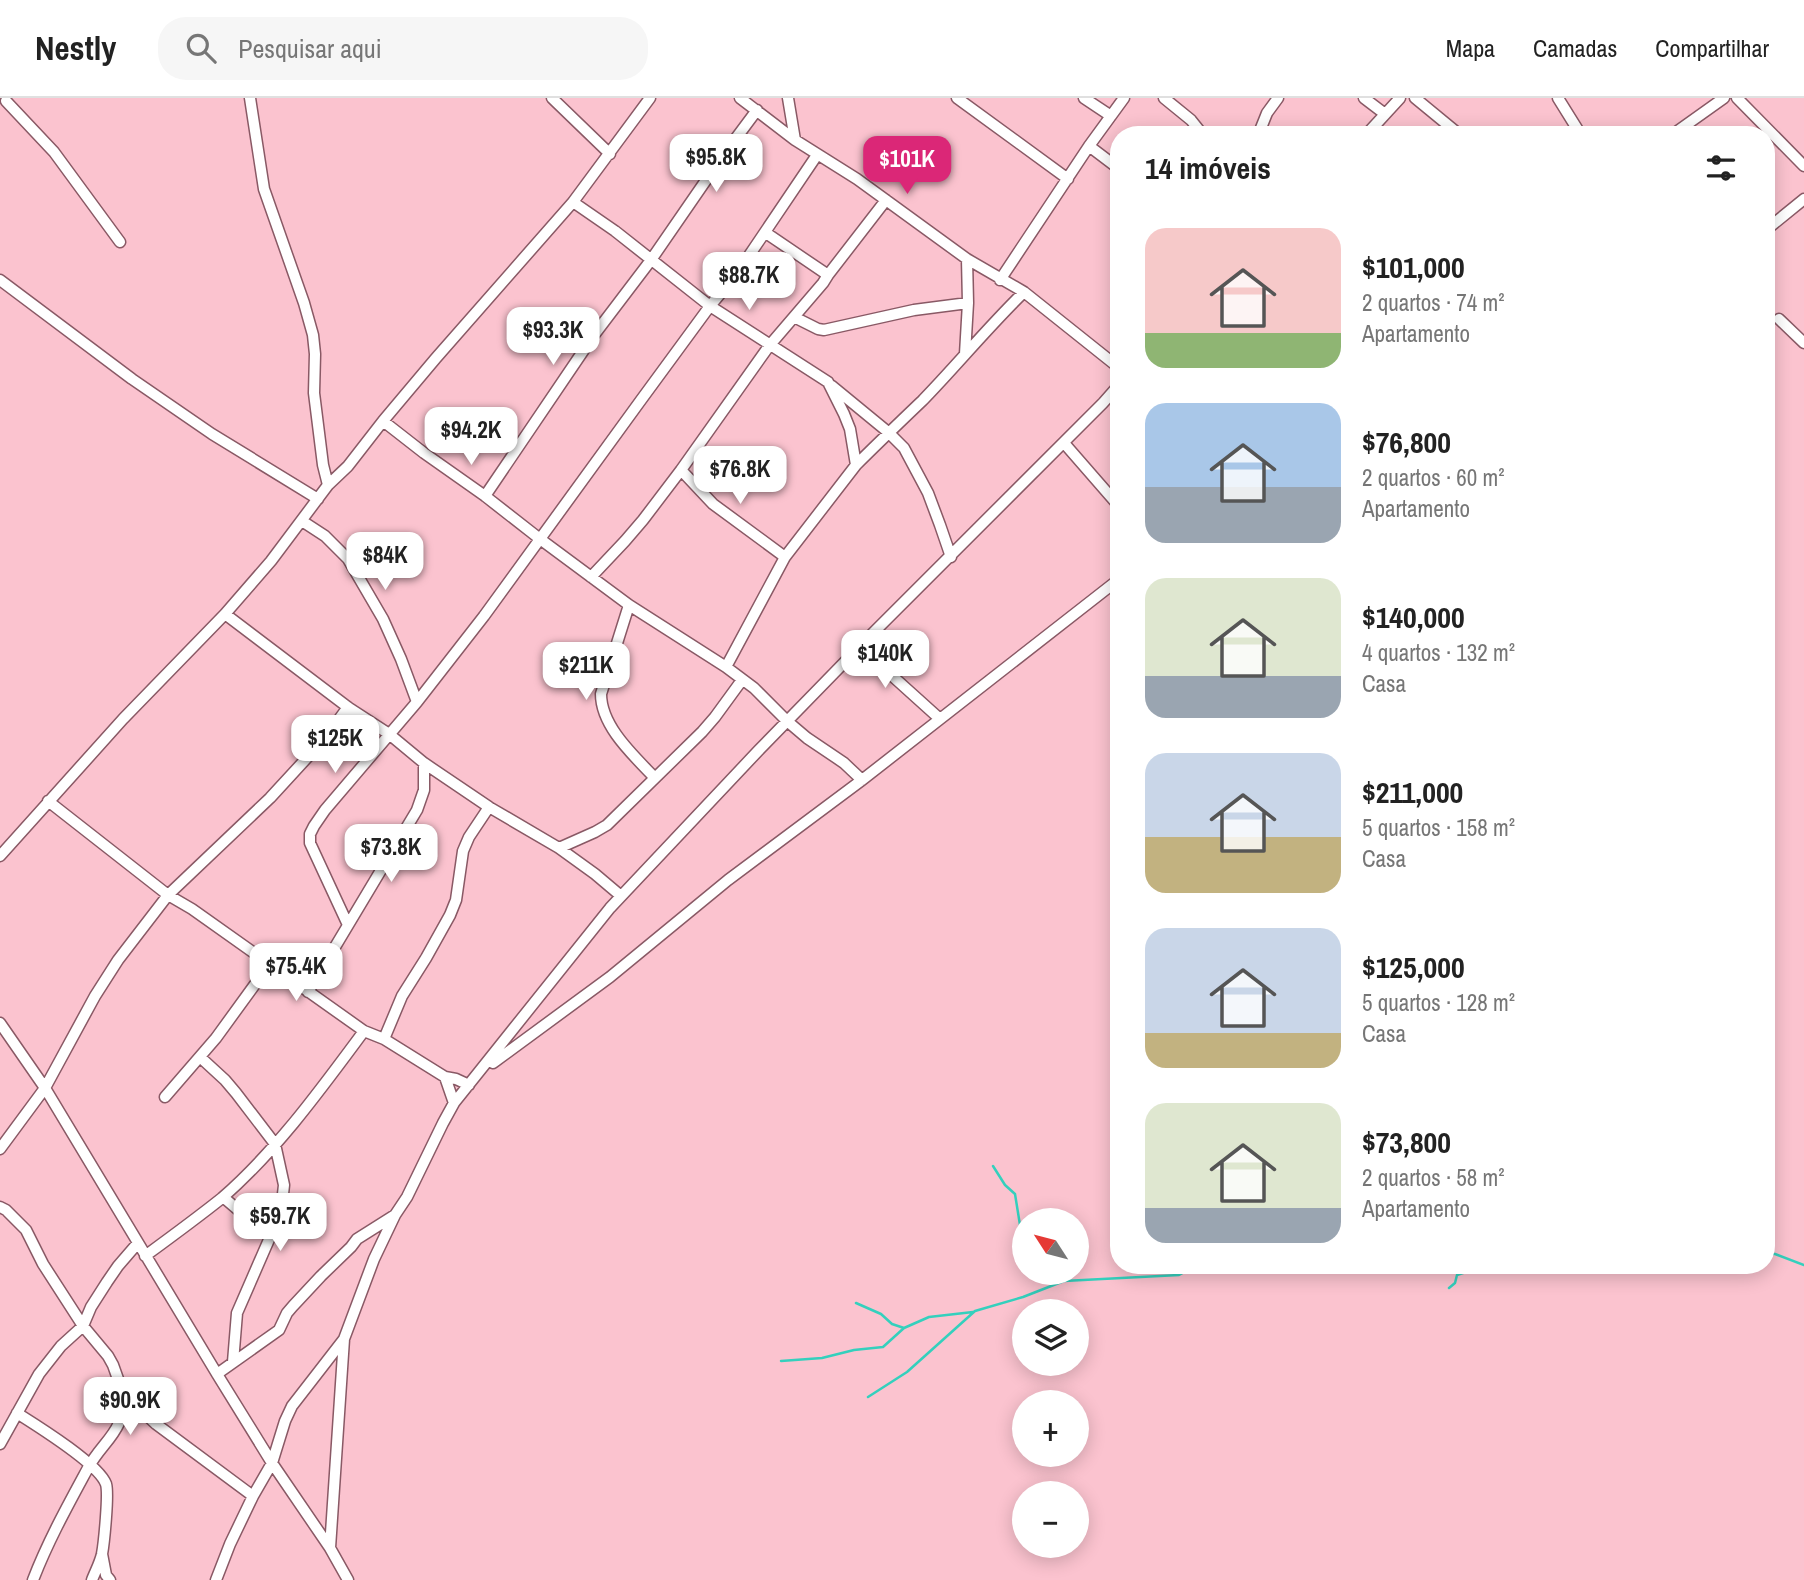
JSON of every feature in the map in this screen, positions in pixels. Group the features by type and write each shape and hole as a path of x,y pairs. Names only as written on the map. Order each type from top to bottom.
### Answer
{"street":[{"path":"250,98 264,189 313,335 314,393 328,485"},
{"path":"552,98 610,154"},
{"path":"0,856 123,719 225,614 271,562 328,485 348,466 383,421 573,202 650,98"},
{"path":"740,98 795,140 857,179 967,259 1024,292 1110,361"},
{"path":"788,98 795,140"},
{"path":"957,98 1068,179"},
{"path":"1084,98 1111,116"},
{"path":"1000,280 1124,98"},
{"path":"1164,98 1196,126"},
{"path":"1261,126 1278,98"},
{"path":"1364,98 1385,114"},
{"path":"1374,126 1400,98"},
{"path":"1415,98 1450,126"},
{"path":"1558,98 1575,126"},
{"path":"1685,126 1724,98"},
{"path":"1737,98 1765,126"},
{"path":"5,102 54,152 120,242"},
{"path":"485,496 594,335 651,260 757,110"},
{"path":"1775,137 1804,166"},
{"path":"1089,146 1110,163"},
{"path":"348,925 310,843 314,826 484,616 710,306 738,272 817,155"},
{"path":"1775,223 1804,199"},
{"path":"591,577 625,541 681,470 769,346 823,283 886,200"},
{"path":"573,202 615,231 710,306 828,382 888,432 904,448 928,493 951,557"},
{"path":"766,233 828,275"},
{"path":"965,355 967,259"},
{"path":"0,280 132,379 212,434 318,499"},
{"path":"726,667 785,557 856,465 1024,292"},
{"path":"794,317 824,330 914,310 968,303"},
{"path":"1779,319 1804,343"},
{"path":"828,382 845,414 856,465"},
{"path":"330,1548 344,1339 374,1259 454,1104 621,896 787,721 1110,394"},
{"path":"383,421 629,605 726,667 754,688 807,738 844,763 862,780"},
{"path":"1064,443 1110,496"},
{"path":"681,470 713,504 785,557"},
{"path":"302,521 325,536 348,559 383,619 417,702"},
{"path":"482,1070 610,977 728,880 862,780 1110,586"},
{"path":"629,605 601,694 601,707 607,720 633,755 654,777"},
{"path":"225,614 424,762 489,807 559,848 621,896"},
{"path":"874,632 882,661 889,673 940,719"},
{"path":"559,848 607,825 709,724 742,680"},
{"path":"0,1149 46,1088 95,996 118,960 168,895 278,790 327,736 348,707"},
{"path":"308,992 417,810 424,790 424,762"},
{"path":"48,801 168,895 192,909 365,1031 384,1039 445,1077 469,1085"},
{"path":"384,1039 402,996 450,915 456,900 463,851 489,807"},
{"path":"165,1097 200,1057 269,965"},
{"path":"0,1023 46,1088 137,1244 272,1463 330,1548 348,1580"},
{"path":"145,1256 223,1197 275,1144 365,1031"},
{"path":"200,1057 225,1080 275,1144 284,1185 281,1212 237,1312 233,1362"},
{"path":"445,1077 454,1104"},
{"path":"223,1197 270,1237"},
{"path":"0,1207 26,1230 43,1264 83,1326 108,1356 123,1392 124,1405 117,1427 90,1464 33,1580"},
{"path":"217,1374 279,1330 287,1313 357,1238 395,1215"},
{"path":"0,1444 39,1374 61,1346 83,1326 107,1282 137,1244"},
{"path":"216,1580 230,1544 272,1463 292,1406 344,1339"},
{"path":"123,1392 156,1424 253,1496"},
{"path":"17,1413 90,1464 105,1480 107,1485 102,1554 92,1580"},
{"path":"102,1554 110,1580"}],"waterway":[{"path":"993,1166 1005,1185 1015,1194 1017,1208"},
{"path":"1775,1254 1804,1265"},
{"path":"868,1397 907,1372 975,1311 1064,1281 1181,1274"},
{"path":"1449,1288 1460,1274"},
{"path":"856,1303 904,1328"},
{"path":"781,1361 822,1358 854,1350 883,1347 904,1328 929,1317 973,1312"}]}
